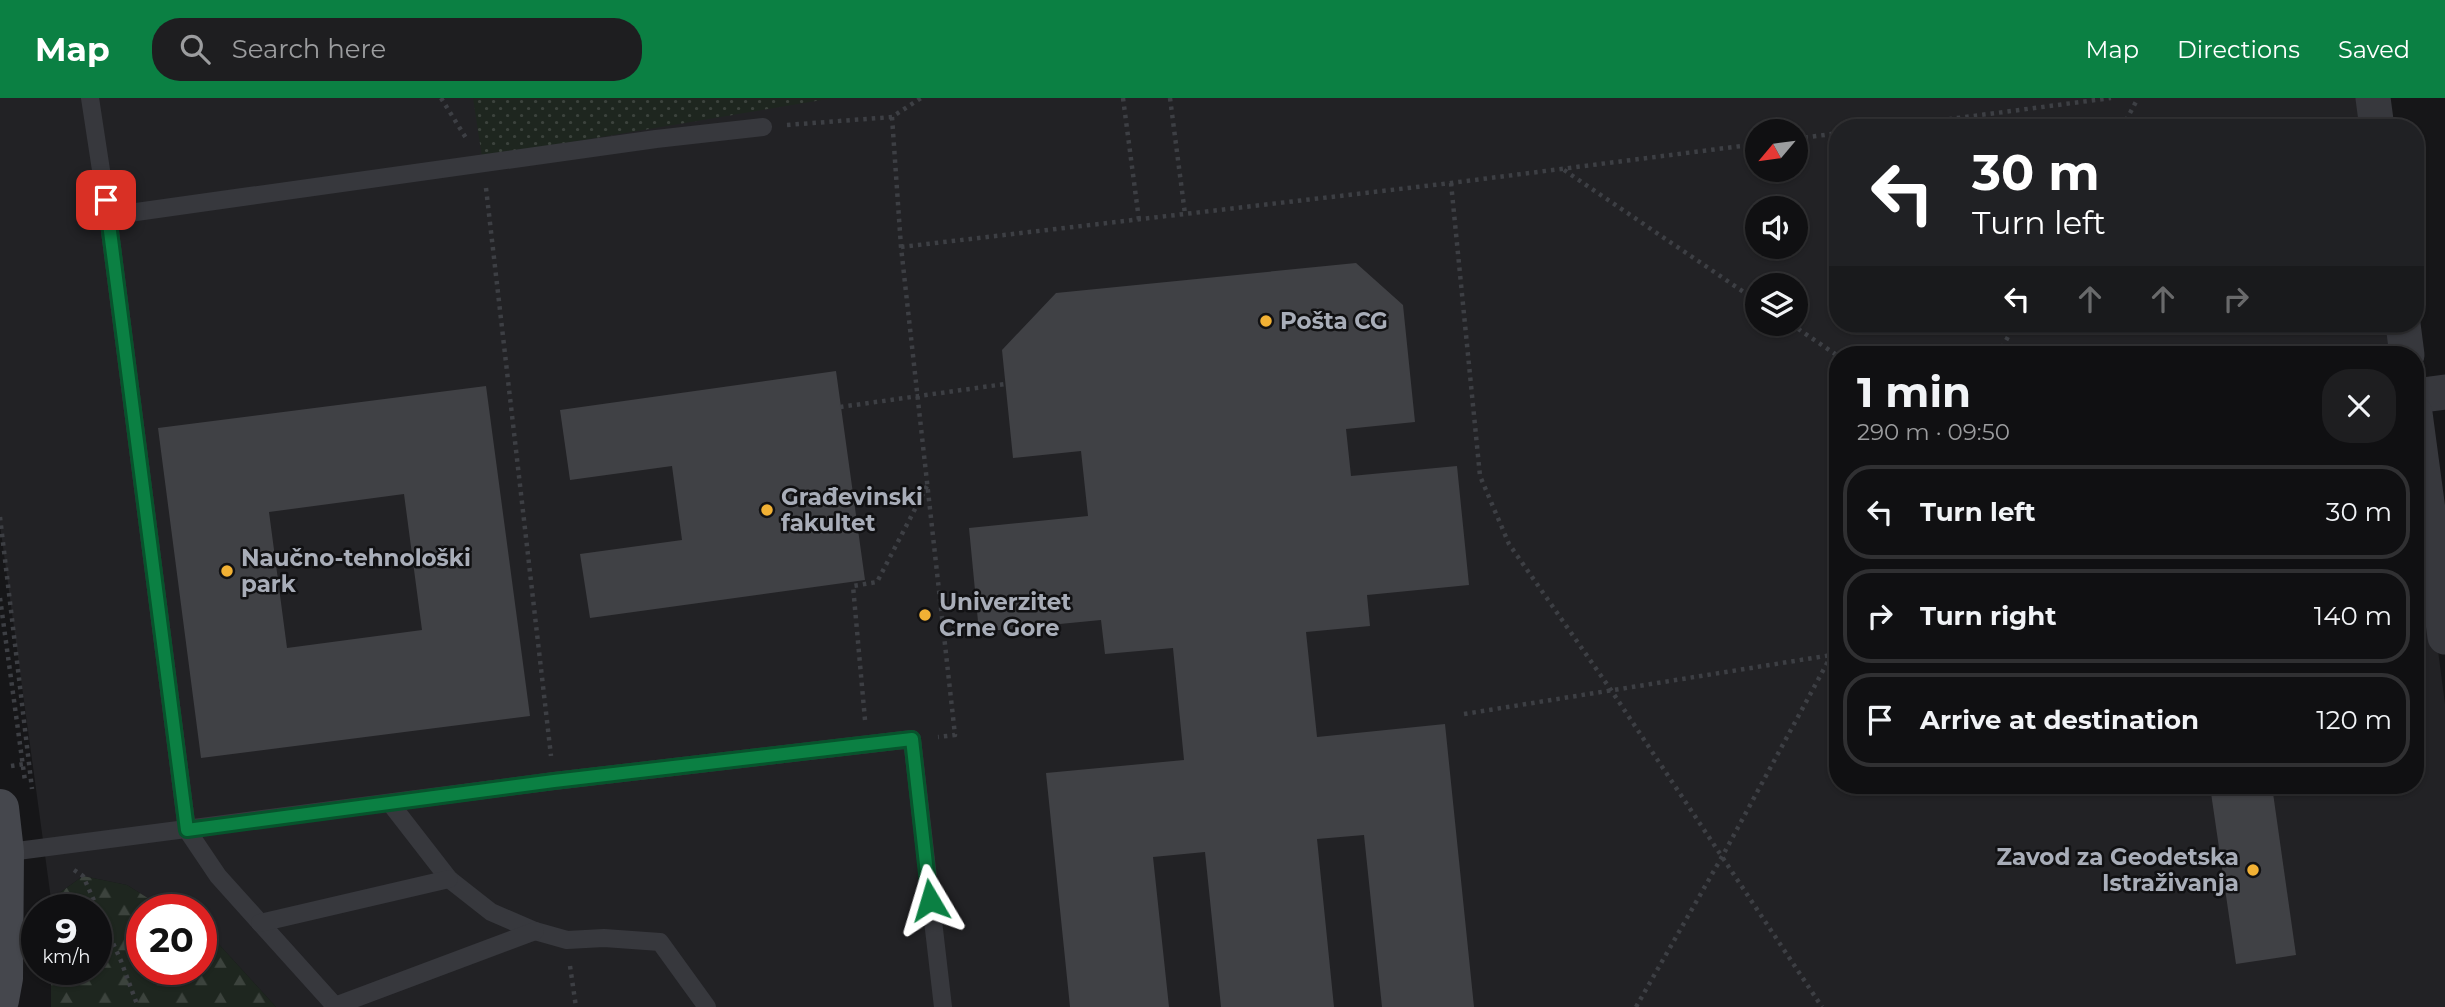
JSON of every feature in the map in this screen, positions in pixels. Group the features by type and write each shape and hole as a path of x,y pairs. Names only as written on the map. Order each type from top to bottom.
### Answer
{"main road":[{"path":"0,1000 15,851 13,798"}],"street":[{"path":"2373,98 2376,119"},
{"path":"2424,395 2445,392"},
{"path":"2424,480 2445,637"}],"lane":[{"path":"90,98 108,216 187,830 218,876 335,1007 535,931"},
{"path":"108,216 656,139 763,127"},
{"path":"15,851 554,781 912,739 943,1007"},
{"path":"390,803 449,879 491,912 535,931 566,940 604,938 660,942 707,1007"},
{"path":"260,923 449,879"}],"path":[{"path":"441,98 483,165 554,781"},
{"path":"763,127 892,117 919,98"},
{"path":"1123,98 1139,220"},
{"path":"1170,98 1185,214"},
{"path":"1950,119 2111,98"},
{"path":"2127,119 2138,98"},
{"path":"892,117 901,247 956,735 912,739"},
{"path":"1808,137 1829,134"},
{"path":"901,247 1451,183 1745,146"},
{"path":"1562,169 1745,293"},
{"path":"1451,183 1480,477 1509,544 1723,855 1822,1007"},
{"path":"1808,336 1829,350"},
{"path":"840,407 1005,384"},
{"path":"867,744 853,586 877,582 927,485"},
{"path":"0,517 26,764 15,851 83,876 121,961 138,1007"},
{"path":"0,598 26,764 13,798"},
{"path":"1464,714 1829,655"},
{"path":"1636,1007 1723,855 1829,659"},
{"path":"11,766 26,764"},
{"path":"566,940 576,1007"}],"shaded area":[{"name":"Univerzitet Crne Gore","path":"0,98 2366,98 2369,119 1829,119 1829,333 2397,333 2399,346 1829,346 1829,794 2424,794 2424,543 2445,704 2445,1007 276,1007 217,942 217,894 141,894 127,885 83,876 58,894 50,894 0,525"}],"green space":[{"path":"473,98 834,98 482,157"},
{"path":"83,876 127,885 141,894 126,894 126,985 217,985 217,942 276,1007 51,1007 51,985 112,985 112,894 58,894"}],"building":[{"path":"1356,263 1403,305 1415,422 1346,429 1351,476 1457,466 1469,585 1367,595 1370,626 1306,632 1317,737 1445,724 1474,1007 1382,1007 1364,835 1317,839 1334,1007 1221,1007 1205,852 1153,857 1169,1007 1070,1007 1046,773 1184,760 1173,648 1105,654 1101,620 979,632 969,528 1088,516 1081,451 1013,458 1002,350 1056,293"},
{"name":"Građevinski fakultet","path":"836,371 865,580 590,618 580,554 682,540 672,466 570,480 560,410"},
{"name":"Naučno-tehnološki park","path":"486,386 530,716 201,758 158,428","holes":["404,494 422,630 287,648 269,512"]},
{"name":"Zavod za Geodetska Istraživanja","path":"2211,794 2273,794 2296,955 2236,964"}],"place":[{"name":"Pošta CG","path":"1266,321"},
{"name":"Građevinski fakultet","path":"767,510"},
{"name":"Naučno-tehnološki park","path":"227,571"},
{"name":"Univerzitet Crne Gore","path":"925,615"},
{"name":"Zavod za Geodetska Istraživanja","path":"2253,870"}],"route":[{"path":"106,200 187,830 554,781 912,739 930,900"}]}
